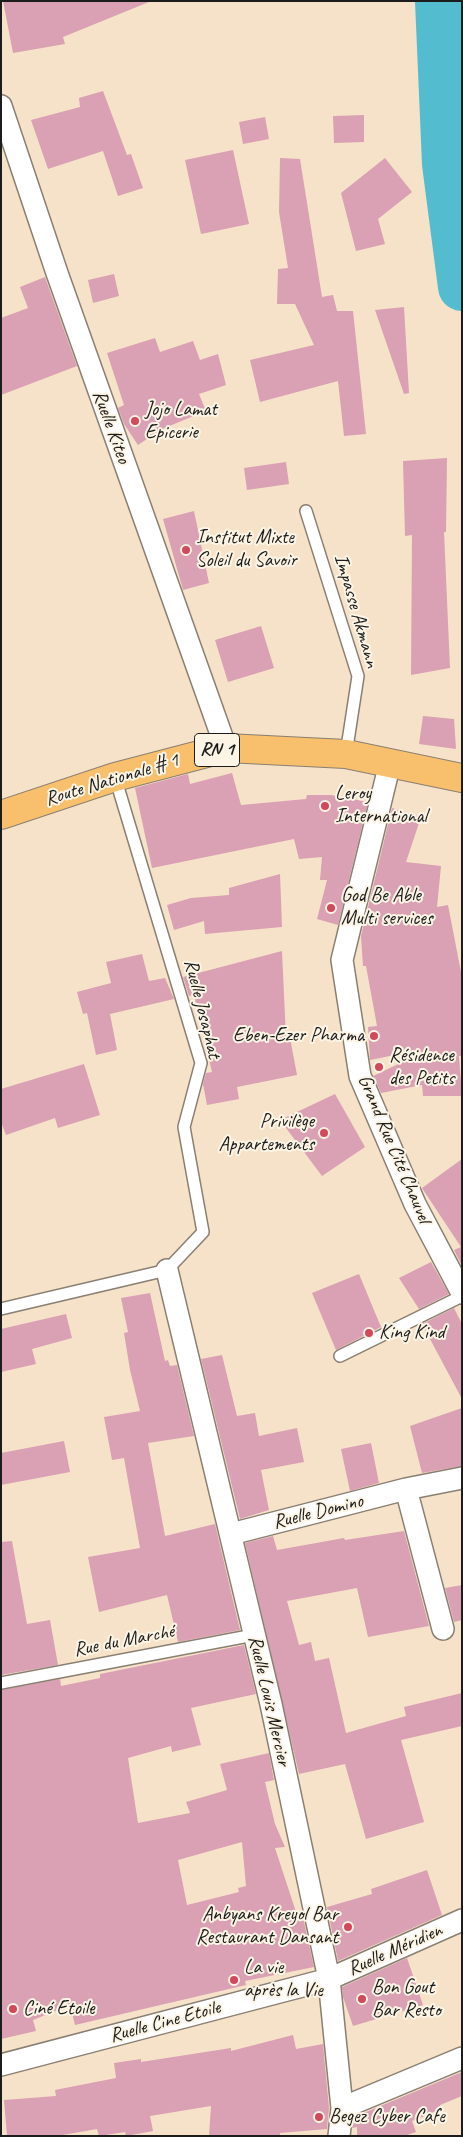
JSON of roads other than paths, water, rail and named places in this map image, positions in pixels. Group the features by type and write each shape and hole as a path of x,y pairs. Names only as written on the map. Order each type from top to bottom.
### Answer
{"main road":[{"name":"Route Nationale # 1","path":"1,815 115,777 226,748 346,754 451,776"}],"street":[{"name":"Ruelle Kiteo","path":"1,106 60,283 226,748"},
{"name":"Grand Rue Cité Chauvel","path":"390,763 342,960 360,1076 415,1204 462,1294"},
{"name":"Ruelle Louis Mercier","path":"167,1270 254,1635 329,1979 342,2108 339,2136"},
{"name":"Ruelle Domino","path":"230,1534 406,1489 462,1478"},
{"path":"406,1489 443,1629"},
{"name":"Ruelle Méridien","path":"329,1979 462,1920"},
{"name":"Ruelle Cine Etoile","path":"1,2065 329,1979"},
{"path":"342,2108 462,2058"}],"lane":[{"name":"Impasse Akmann","path":"306,511 358,676 346,754"},
{"name":"Ruelle Josaphat","path":"115,777 201,1063 184,1127 203,1232 167,1270"},
{"path":"1,1309 167,1270"},
{"path":"340,1356 462,1294"},
{"name":"Rue du Marché","path":"1,1683 254,1635"}],"waterway":[{"path":"439,1 446,164 462,287"}],"place":[{"name":"Jojo Lamat Epicerie","path":"135,421"},
{"name":"Institut Mixte Soleil du Savoir","path":"186,550"},
{"name":"Leroy International","path":"325,806"},
{"name":"God Be Able Multi services","path":"331,908"},
{"name":"Eben-Ezer Pharma","path":"374,1036"},
{"name":"Résidence des Petits","path":"379,1067"},
{"name":"Privilège Appartements","path":"324,1133"},
{"name":"King Kind","path":"369,1333"},
{"name":"Anbyans Kreyol Bar Restaurant Dansant","path":"348,1927"},
{"name":"La vie après la Vie","path":"234,1980"},
{"name":"Bon Gout Bar Resto","path":"362,1999"},
{"name":"Ciné Etoile","path":"13,2009"},
{"name":"Begez Cyber Cafe","path":"319,2117"}]}
